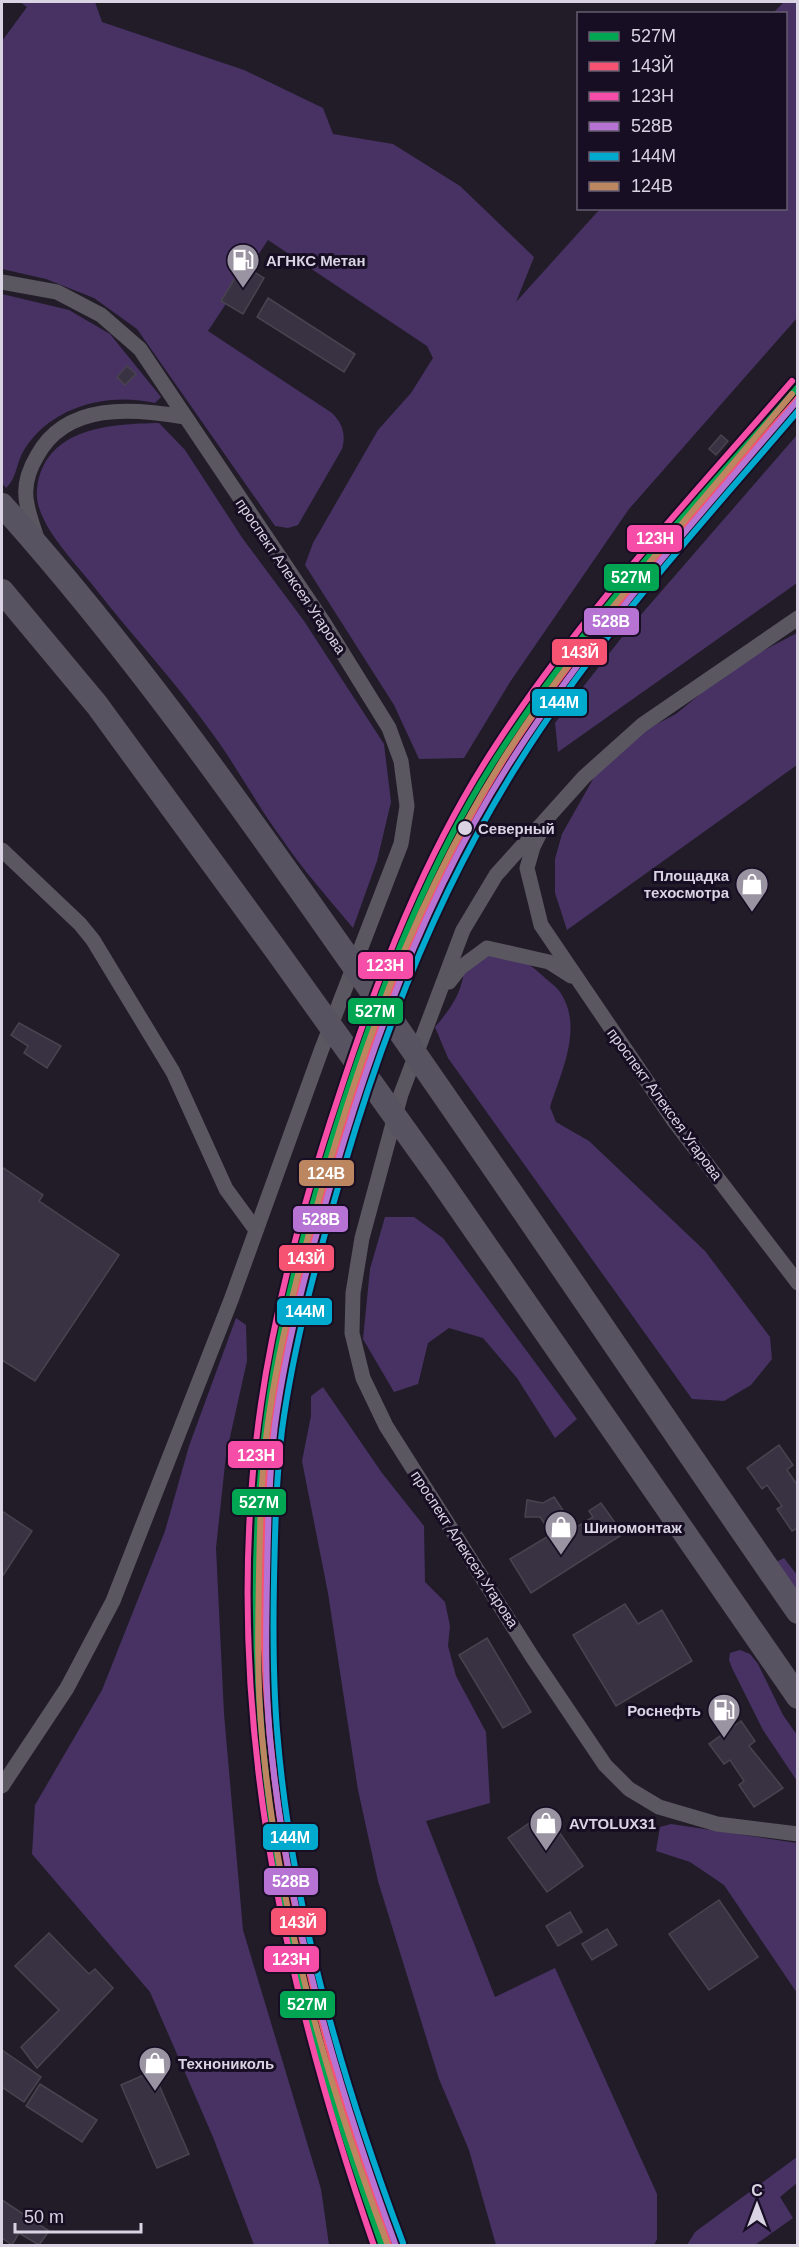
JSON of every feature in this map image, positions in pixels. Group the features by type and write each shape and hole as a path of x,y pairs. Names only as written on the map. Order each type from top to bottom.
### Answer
{"main road":[{"path":"2,505 40,548 158,695 301,890 459,1115 649,1397 798,1612"},
{"path":"2,591 97,705 276,950 437,1175 798,1698"}],"street":[{"name":"проспект Алексея Угарова","path":"2,282 57,292 101,315 140,349 324,623 389,728 401,761 407,806 402,844 321,1051 256,1230 113,1601 67,1688 2,1786"},
{"path":"40,548 26,503 27,474 45,442 65,426 88,415 129,410 185,417"},
{"name":"проспект Алексея Угарова","path":"798,618 642,725 584,777 496,876 469,921 401,1094 362,1238 353,1293 352,1333 363,1378 386,1426 533,1658 605,1765 629,1789 659,1807 717,1824 798,1834"},
{"name":"проспект Алексея Угарова","path":"551,813 533,847 527,868 541,925 674,1121 798,1283"},
{"path":"2,850 80,924 93,940 173,1072 226,1189 256,1230"},
{"name":"проспект Алексея Угарова","path":"441,995 460,968 487,948 549,962 578,981"}],"shaded area":[{"path":"20,2 95,2 102,22 244,70 323,108 333,134 393,144 460,186 534,257 516,302 599,210 787,210 787,12 774,12 784,2 797,2 797,318 629,509 510,682 464,758 419,759 394,705 305,565 313,543 378,430 411,393 433,358 427,346 268,240 208,331 332,413 339,421 344,439 342,449 298,525 288,528 275,526 137,329 94,298 46,279 2,269 2,41 27,7"},
{"path":"2,294 69,310 110,334 161,397 155,403 137,400 100,401 65,413 35,435 24,450 12,480 6,488 2,483"},
{"path":"159,423 185,450 243,539 304,621 384,744 391,802 377,861 353,928 290,851 198,714 57,542 42,515 37,489 42,468 52,453 66,441 101,428"},
{"path":"797,435 797,583 558,752 555,723 626,632"},
{"path":"797,633 797,765 567,930 555,893 555,859 562,834 597,772 620,743 676,714 734,666"},
{"path":"490,955 513,957 530,965 558,990 567,1006 570,1020 568,1050 550,1107 556,1122 589,1141 705,1251 770,1337 772,1359 751,1385 724,1401 692,1399 448,1058 435,1027 456,998 462,982 465,963"},
{"path":"385,1217 414,1217 443,1238 577,1419 555,1438 517,1378 483,1338 449,1328 428,1343 418,1384 394,1392 363,1339 370,1269"},
{"path":"236,1318 246,1325 247,1361 226,1455 216,1548 224,1714 243,1930 321,2189 329,2245 254,2245 213,2137 150,1992 32,1854 35,1805 102,1690 165,1531 189,1446"},
{"path":"323,1387 382,1473 424,1526 425,1582 445,1602 450,1626 448,1646 456,1676 486,1732 490,1803 426,1821 495,1997 555,1968 657,2194 657,2239 654,2245 496,2245 469,2150 439,2079 378,1881 358,1790 328,1593 302,1461 311,1416 311,1396"},
{"path":"784,1558 797,1575 797,1592 776,1562"},
{"path":"740,1650 750,1654 758,1664 783,1715 797,1735 797,1781 763,1730 732,1668 729,1660 730,1653"},
{"path":"671,1824 797,1843 797,1993 724,1885 690,1862 656,1851 660,1827"},
{"path":"797,2157 797,2183 780,2197 793,2218 755,2245 687,2245 695,2232"}],"building":[{"name":"АГНКС Метан","path":"243,265 264,278 243,314 221,301"},
{"path":"268,298 355,354 344,372 257,317"},
{"path":"127,366 136,374 125,385 117,377"},
{"path":"721,435 728,441 716,455 709,449"},
{"path":"19,1023 61,1046 47,1068 24,1053 28,1046 11,1035"},
{"path":"2,1167 43,1195 39,1201 119,1255 35,1381 2,1360"},
{"path":"779,1445 793,1465 787,1470 798,1486 798,1528 792,1531 777,1509 782,1506 767,1485 762,1489 747,1468"},
{"path":"554,1497 575,1528 593,1517 589,1511 601,1503 623,1534 531,1593 510,1559 552,1534 540,1517 525,1517 527,1500 543,1503"},
{"path":"2,1511 32,1531 2,1577"},
{"path":"625,1604 638,1624 662,1610 692,1661 616,1706 573,1635"},
{"path":"487,1638 531,1712 503,1728 459,1655"},
{"path":"741,1721 755,1741 749,1746 783,1788 754,1807 739,1785 744,1781 730,1760 724,1764 709,1744"},
{"name":"AVTOLUX31","path":"545,1812 583,1866 547,1892 508,1838"},
{"path":"719,1900 758,1957 709,1990 669,1934"},
{"path":"570,1912 582,1932 558,1946 546,1926"},
{"path":"607,1929 617,1945 592,1960 582,1944"},
{"path":"49,1933 89,1974 95,1969 113,1988 37,2068 21,2047 59,2010 15,1966"},
{"path":"2,2050 41,2077 24,2102 2,2087"},
{"path":"153,2071 189,2154 157,2168 121,2085"},
{"path":"40,2084 97,2120 82,2142 26,2106"},
{"path":"2,2200 49,2231 39,2245 19,2233 12,2245 2,2238"}],"transit line":[{"name":"123Н","path":"374,2246 340,2144 311,2040 286,1936 266,1831 254,1725 248,1619 250,1511 261,1404 283,1288 314,1173 370,1006 405,916 470,786 529,697 600,603 792,381"},
{"name":"527М","path":"382,2246 333,2101 301,1978 285,1903 264,1752 258,1676 257,1523 268,1403 284,1316 318,1186 359,1055 411,920 476,790 535,701 606,608 681,518 798,387"},
{"name":"124В","path":"388,2246 344,2121 308,1995 293,1931 269,1801 259,1696 260,1536 266,1442 280,1351 306,1243 370,1037 410,938 455,842 509,750 574,657 645,568 792,394"},
{"name":"143Й","path":"389,2244 326,2040 301,1937 282,1834 269,1730 263,1625 265,1519 275,1412 287,1340 313,1232 359,1079 412,938 455,846 505,758 571,663 644,573 798,398"},
{"name":"528В","path":"396,2246 353,2122 316,1996 288,1868 270,1738 266,1637 269,1500 275,1425 287,1353 313,1246 377,1041 416,942 462,846 515,755 580,662 650,573 798,400"},
{"name":"144М","path":"403,2243 359,2118 322,1991 294,1861 284,1796 274,1674 275,1524 282,1430 300,1330 360,1114 397,1010 439,909 490,811 518,764 581,671 651,583 798,411"}],"place":[{"name":"АГНКС Метан","path":"243,289"},
{"name":"Северный","path":"465,828"},
{"name":"Площадка техосмотра","path":"752,913"},
{"name":"Шиномонтаж","path":"561,1556"},
{"name":"Роснефть","path":"724,1739"},
{"name":"AVTOLUX31","path":"546,1852"},
{"name":"Технониколь","path":"155,2092"}]}
